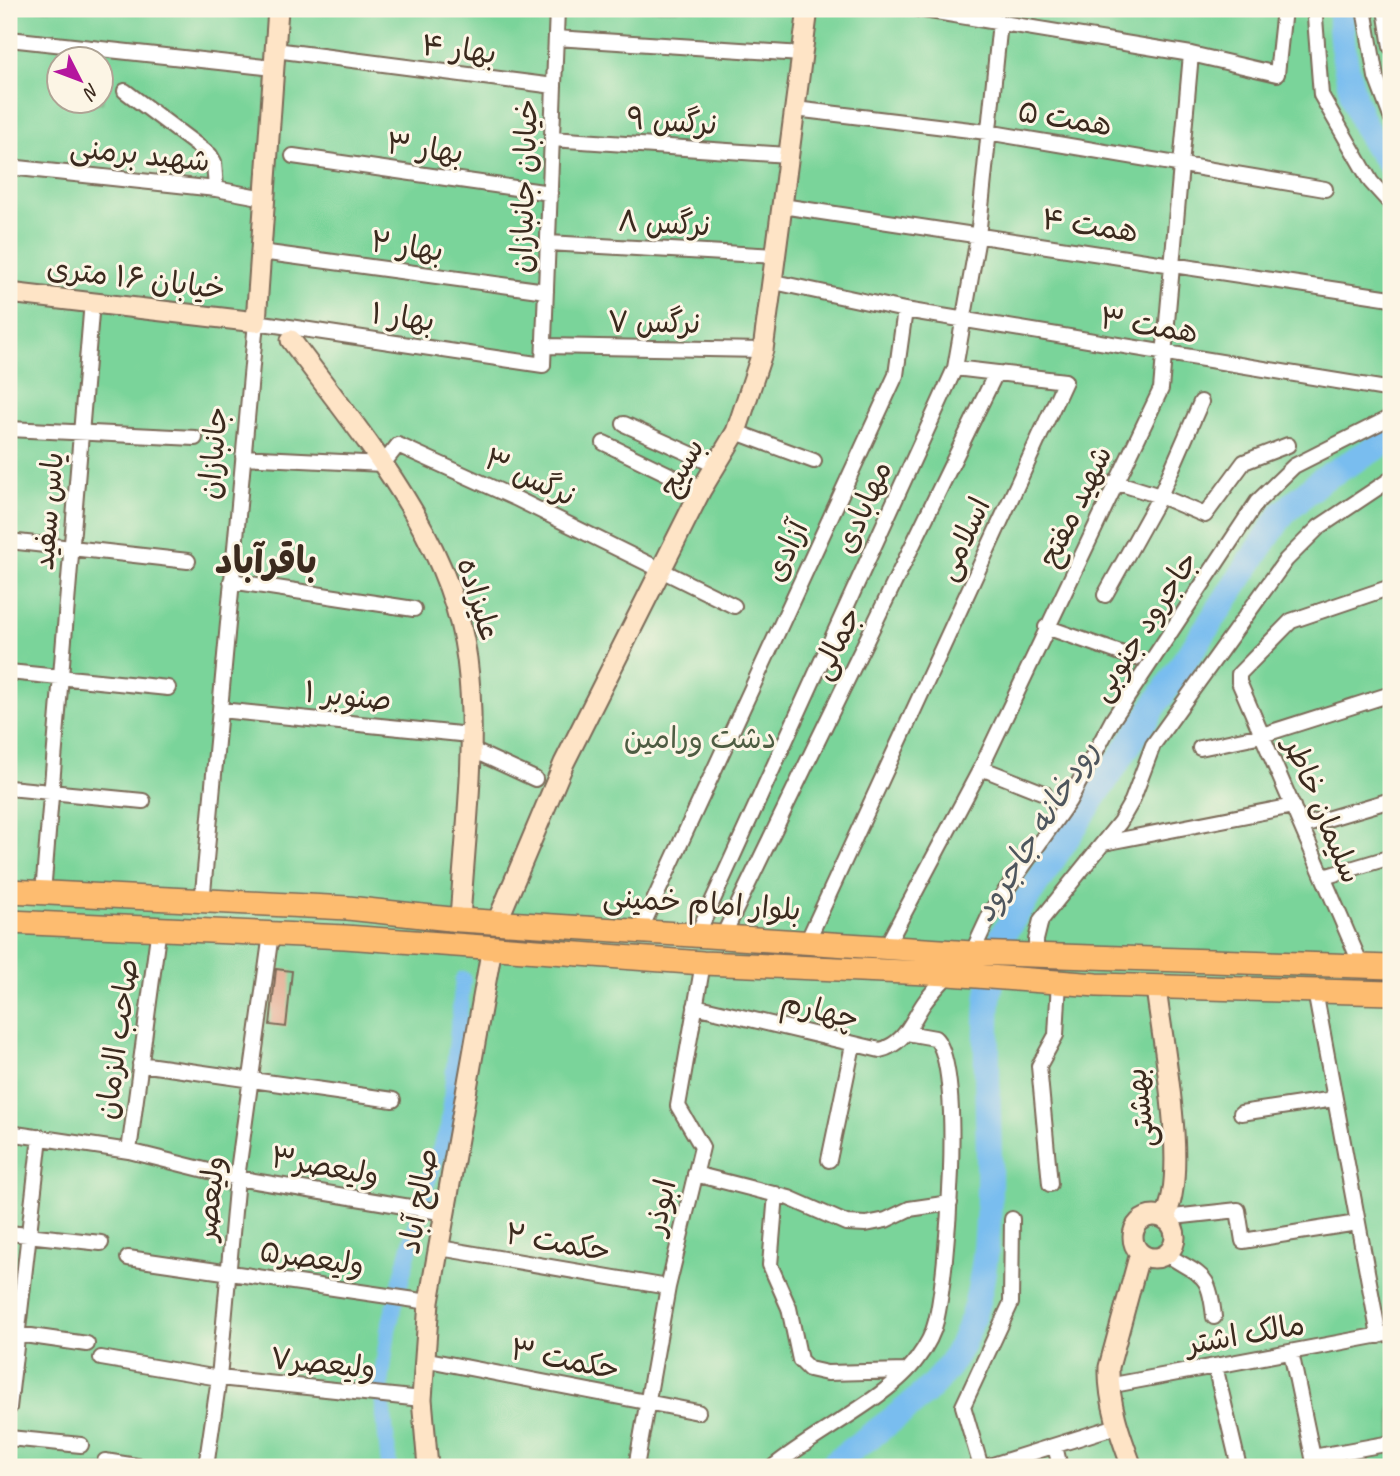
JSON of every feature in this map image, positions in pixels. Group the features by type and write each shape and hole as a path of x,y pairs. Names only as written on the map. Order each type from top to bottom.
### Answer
{"main road":[{"name":"بلوار امام خمینی","path":"9,891 202,903 348,908 497,922 1036,956 1391,967"},
{"name":"بلوار امام خمینی","path":"9,922 159,927 492,947 703,964 950,974 1156,988 1391,993"}],"street":[{"name":"جانبازان","path":"202,903 256,322 278,9"},
{"name":"خیابان جانبازان","path":"543,365 557,9"},
{"name":"بسیج","path":"497,922 564,763 701,490 736,432 763,350 808,9"},
{"path":"918,9 1191,54 1277,74 1284,9"},
{"path":"1364,9 1376,77 1391,117"},
{"path":"1385,9 1391,47"},
{"path":"1315,18 1321,95 1371,182 1391,204"},
{"path":"955,369 978,237 1000,22"},
{"path":"556,38 802,54"},
{"name":"بهار ۴","path":"9,39 274,59 554,86"},
{"name":"شهید مفتح","path":"886,947 981,768 1161,389 1162,354 1191,54"},
{"path":"125,91 210,155 214,163 216,189"},
{"name":"همت ۵","path":"795,109 987,132 1325,189"},
{"name":"نرگس ۹","path":"552,139 788,155"},
{"name":"بهار ۳","path":"293,156 550,193"},
{"name":"شهید برمنی","path":"9,167 216,189 265,198"},
{"name":"همت ۴","path":"782,206 1391,298"},
{"name":"نرگس ۸","path":"548,243 776,256"},
{"name":"بهار ۲","path":"261,252 546,291"},
{"path":"774,282 905,310"},
{"name":"خیابان ۱۶ متری","path":"9,293 256,322"},
{"name":"یاس سفید","path":"43,893 92,301"},
{"name":"همت ۳","path":"905,310 1386,389"},
{"name":"آزادی","path":"640,931 896,375 905,310"},
{"name":"بهار ۱","path":"256,322 543,365"},
{"name":"علیزاده","path":"291,340 383,464 419,523 445,576 467,659 470,742 460,919"},
{"name":"نرگس ۷","path":"544,346 763,350"},
{"name":"اسلامی","path":"807,942 1065,381 955,369"},
{"name":"مهابادی","path":"697,935 955,369"},
{"name":"جمالی","path":"723,936 996,373"},
{"path":"1105,595 1160,496 1201,402"},
{"name":"جاجرود جنوبی","path":"965,952 1069,801 1113,719 1258,502 1294,466 1391,417"},
{"path":"624,424 715,465"},
{"path":"9,429 81,435 195,438"},
{"path":"736,432 814,461"},
{"path":"604,443 701,490"},
{"name":"نرگس ۳","path":"383,464 398,445 660,570"},
{"path":"1115,482 1160,496 1205,515 1244,461 1288,445"},
{"path":"243,457 383,464"},
{"path":"1036,956 1035,940 1041,920 1104,843 1132,801 1153,745 1286,560 1319,527 1391,479"},
{"path":"9,541 188,561"},
{"path":"660,570 734,606"},
{"path":"231,581 414,608"},
{"name":"سلیمان خاطر","path":"1362,967 1239,682 1239,674 1291,621 1391,587"},
{"path":"1046,627 1135,658"},
{"path":"9,671 169,688"},
{"path":"1200,748 1262,735 1391,694"},
{"name":"صنوبر ۱","path":"220,710 470,742 536,779"},
{"path":"981,768 1044,793"},
{"path":"9,788 143,801"},
{"path":"1303,826 1391,800"},
{"path":"1104,843 1293,806"},
{"path":"1324,877 1391,857"},
{"name":"صاحب الزمان","path":"9,1133 129,1151 159,927"},
{"name":"ولیعصر","path":"206,1467 219,1378 237,1178 271,934"},
{"name":"صالح آباد","path":"428,1467 422,1399 429,1301 492,947"},
{"name":"ابوذر","path":"636,1467 668,1287 702,1147 678,1106 703,964"},
{"path":"773,1467 906,1371 930,1340 936,1321 950,1203 951,1155 945,1052 935,1038 907,1033 918,1013 950,974"},
{"path":"1050,1184 1040,1066 1056,1035 1059,981"},
{"name":"بهشتی","path":"1156,988 1177,1172 1171,1208 1164,1218"},
{"path":"1315,991 1357,1223 1385,1335"},
{"name":"چهارم","path":"695,1006 880,1050 892,1045 907,1033"},
{"path":"829,1160 853,1045"},
{"path":"140,1064 393,1100"},
{"path":"1241,1113 1334,1099"},
{"path":"9,1408 13,1333 29,1236 40,1137"},
{"name":"ولیعصر۳","path":"129,1151 237,1178 446,1213"},
{"path":"695,1174 776,1194 846,1223 866,1224 886,1220 909,1209 950,1203"},
{"path":"776,1194 770,1265 789,1308 800,1360 808,1369 827,1373 906,1371"},
{"path":"1164,1218 1175,1235 1166,1254 1153,1258 1140,1253 1133,1241 1135,1228 1151,1216 1164,1218 1238,1210 1243,1241 1357,1223"},
{"path":"1012,1219 1011,1303 963,1406 984,1467 1117,1426"},
{"path":"9,1233 101,1243"},
{"name":"حکمت ۲","path":"440,1248 668,1287"},
{"path":"1132,1467 1117,1426 1108,1385 1111,1352 1140,1253"},
{"path":"1166,1254 1205,1278 1211,1287 1214,1317"},
{"name":"ولیعصر۵","path":"128,1258 429,1301"},
{"path":"13,1333 87,1344"},
{"name":"مالک اشتر","path":"1108,1385 1385,1335"},
{"path":"1291,1352 1314,1462 1391,1443"},
{"name":"ولیعصر۷","path":"101,1358 219,1378 422,1399"},
{"name":"حکمت ۳","path":"423,1359 698,1412"},
{"path":"1215,1366 1239,1467"},
{"path":"9,1438 81,1445"},
{"path":"1055,1446 1060,1467"},
{"path":"105,1461 143,1467"}],"green space":[{"name":"دشت ورامین","path":"9,9 1391,9 1391,1467 9,1467"}],"building":[{"path":"276,969 292,971 286,1027 270,1025"}],"waterway":[{"name":"رودخانه جاجرود","path":"1342,9 1344,51 1359,114 1373,141 1391,166"},
{"name":"رودخانه جاجرود","path":"830,1467 922,1395 948,1367 968,1331 980,1289 987,1242 988,1001 1003,934 1283,513 1321,480 1391,439"},
{"path":"389,1467 381,1385 388,1330 425,1189 448,1128 463,979"}],"district":[{"name":"باقرآباد","path":"266,560"}]}
